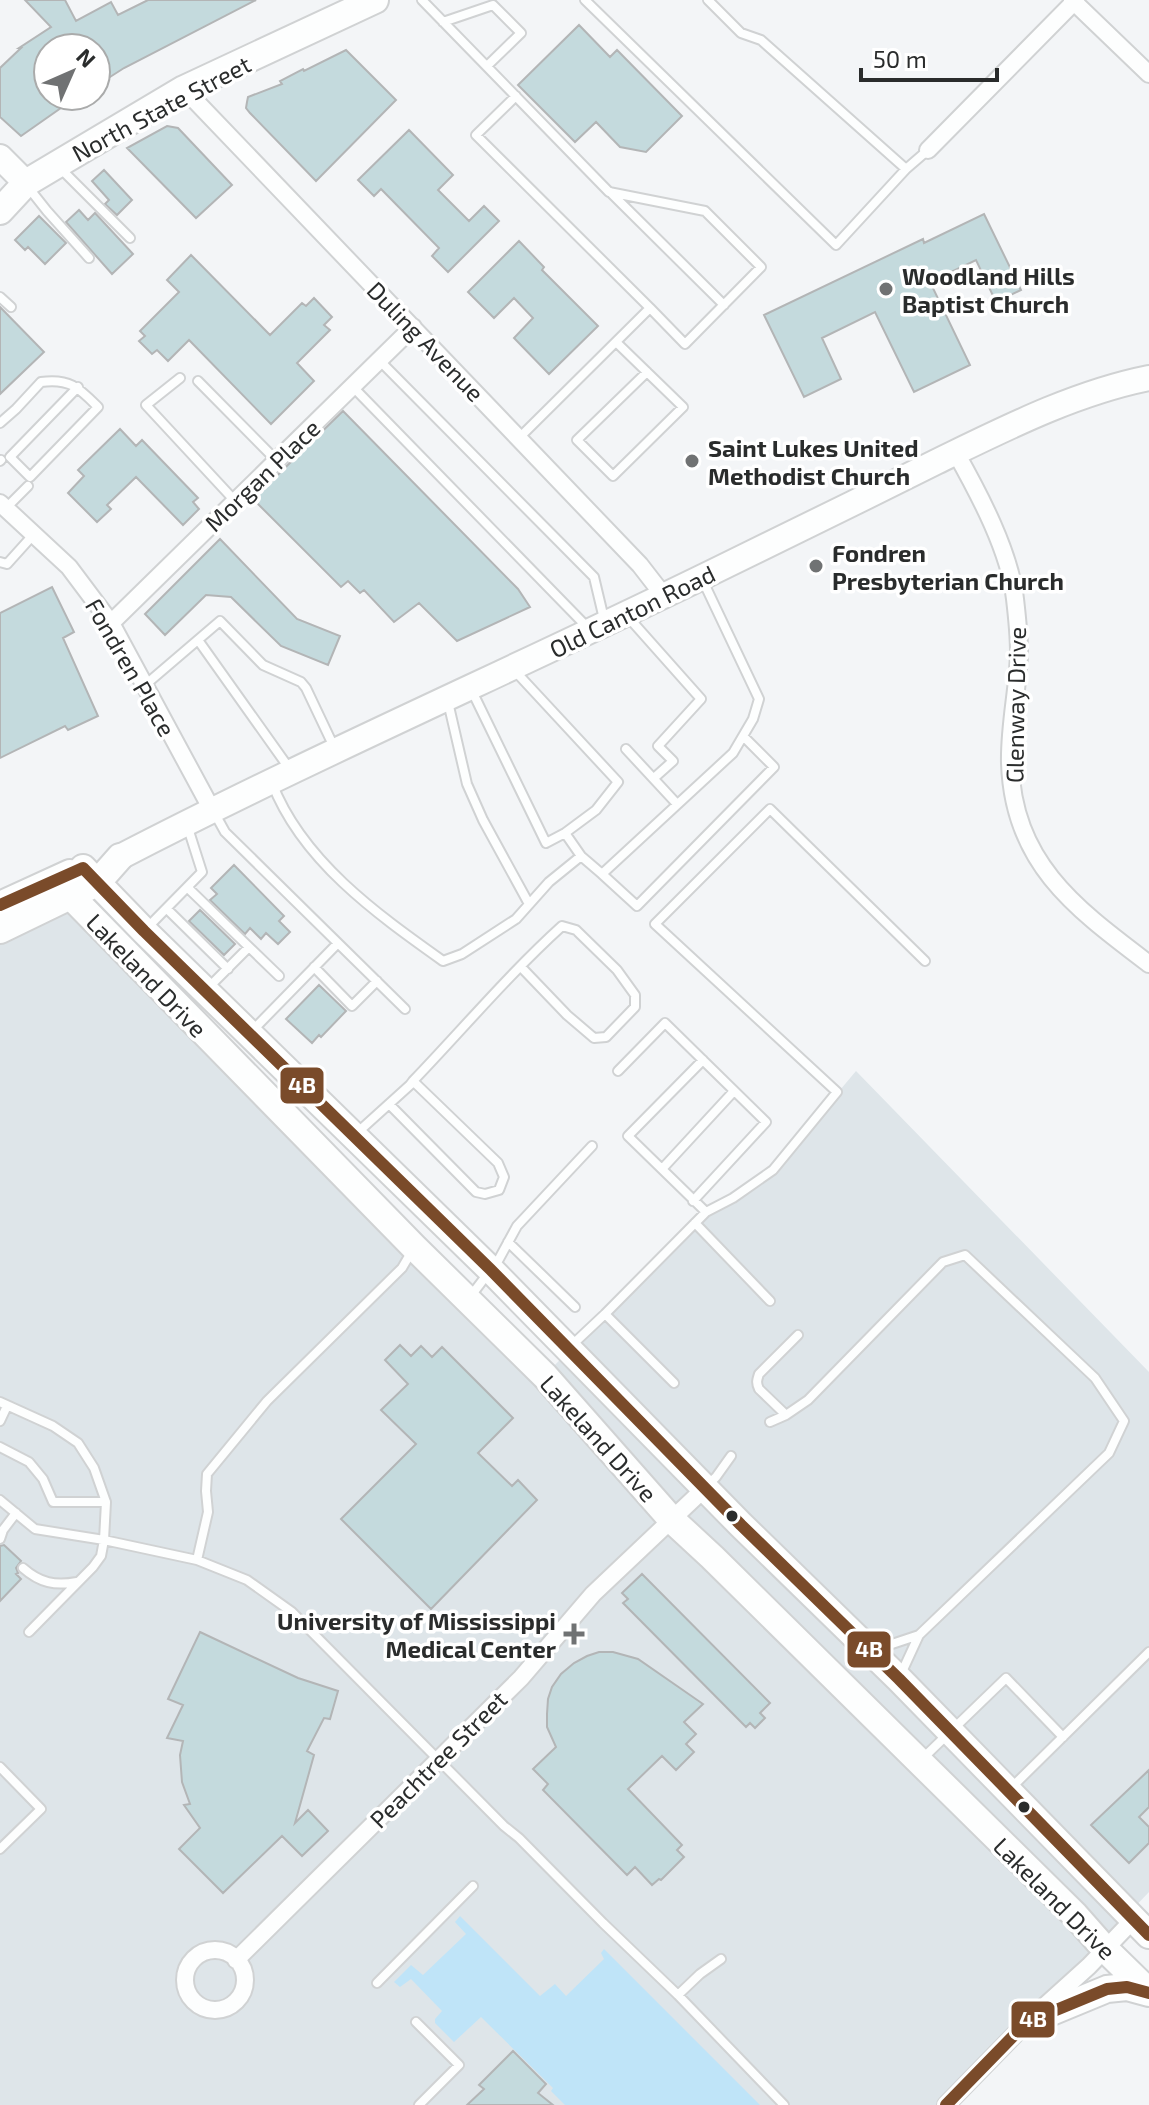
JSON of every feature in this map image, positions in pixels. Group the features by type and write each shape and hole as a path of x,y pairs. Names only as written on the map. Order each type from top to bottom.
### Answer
{"main road":[{"name":"North State Street","path":"0,211 26,183 184,89 340,13 375,0"},
{"name":"Old Canton Road","path":"0,905 63,888 120,857"},
{"name":"Lakeland Drive","path":"90,876 490,1269 705,1488 899,1679 1141,1928"},
{"name":"Old Canton Road","path":"0,930 63,888"},
{"name":"Lakeland Drive","path":"63,888 414,1247 545,1376 672,1520 1075,1915 1149,1993"},
{"path":"1027,2022 1107,1989 1127,1987 1149,1993"}],"street":[{"path":"928,150 1074,1 1149,74"},
{"name":"Duling Avenue","path":"184,89 645,571 664,596"},
{"path":"0,157 26,183"},
{"name":"Morgan Place","path":"111,623 413,327"},
{"name":"Old Canton Road","path":"120,857 212,810 1061,404 1149,378"},
{"name":"Glenway Drive","path":"956,453 1003,550 1015,595 1019,653 1010,761 1015,808 1027,840 1054,884 1098,925 1149,964"},
{"name":"Fondren Place","path":"3,505 69,567 111,623 212,810"},
{"name":"Peachtree Street","path":"236,1960 521,1678 593,1594 705,1488"},
{"path":"946,2105 1027,2022 1105,1949 1141,1928"}],"lane":[{"path":"422,0 724,305"},
{"path":"585,0 836,245 906,169 928,150"},
{"path":"708,0 741,33 761,40 906,169"},
{"path":"443,22 493,5 521,33 487,66"},
{"path":"516,96 476,135 685,344 761,267 705,211 609,192"},
{"path":"57,164 130,238"},
{"path":"26,183 89,258"},
{"path":"0,297 11,307"},
{"path":"519,438 650,308"},
{"path":"616,342 647,372 683,407 613,476 577,440 647,372"},
{"path":"379,360 594,577 607,623"},
{"path":"180,378 146,405 235,501"},
{"path":"0,423 41,382 57,380 78,387 98,407 30,477 10,457 78,387"},
{"path":"198,381 276,461"},
{"path":"352,386 607,623 701,699 658,746 673,761 654,778"},
{"path":"3,505 28,486"},
{"path":"0,562 7,564 34,534"},
{"path":"602,874 733,753 753,719 759,699 701,578"},
{"path":"144,686 220,621 263,665 301,682 337,751"},
{"path":"198,640 282,777 286,815 323,862 377,914 443,961 462,954 516,919 549,882 581,856"},
{"path":"471,688 546,843 596,810 618,782 512,668"},
{"path":"447,699 467,784 529,904"},
{"path":"565,833 581,856 637,906 774,767 743,736"},
{"path":"626,749 677,804"},
{"path":"568,1348 706,1212 733,1198 773,1170 837,1092 655,924 770,809 925,961"},
{"path":"212,810 225,832 405,1009"},
{"path":"144,931 202,872 186,823"},
{"path":"188,888 226,929 279,976"},
{"path":"167,909 191,929 228,969"},
{"path":"354,1136 413,1081 521,967 562,926 576,930 617,970 635,995 635,1007 606,1037 594,1038 521,967"},
{"path":"249,1034 338,943"},
{"path":"206,991 249,947"},
{"path":"314,967 352,1006 377,981"},
{"path":"618,1071 665,1023 766,1122 693,1201"},
{"path":"703,1060 628,1136 706,1212"},
{"path":"389,1104 476,1192 485,1194 499,1190 504,1177 498,1163 413,1081"},
{"path":"662,1169 734,1091"},
{"path":"469,1300 499,1259 517,1226 592,1146"},
{"path":"695,1223 770,1301"},
{"path":"508,1242 575,1307"},
{"path":"197,1560 208,1512 207,1474 267,1401 402,1268 414,1247"},
{"path":"770,1422 808,1400 943,1262 965,1255 1095,1378 1124,1421 1109,1453 919,1635 899,1679"},
{"path":"605,1314 674,1383"},
{"path":"786,1415 756,1384 759,1374 798,1335"},
{"path":"0,1421 4,1404 53,1426 78,1443 94,1468 106,1502 101,1556 29,1632"},
{"path":"0,1447 29,1462 43,1479 53,1502 106,1502"},
{"path":"705,1488 731,1456"},
{"path":"0,1500 35,1529 197,1560 247,1580 292,1612 678,1995 784,2105"},
{"path":"1,1544 3,1530 16,1513"},
{"path":"23,1568 46,1583 60,1585 78,1582"},
{"path":"871,1651 919,1635"},
{"path":"1009,1791 1149,1652"},
{"path":"919,1762 1006,1678 1063,1737"},
{"path":"0,1767 41,1809 0,1849"},
{"path":"377,1983 473,1886"},
{"path":"678,1995 721,1959"},
{"path":"416,2022 459,2065 419,2105"}],"shaded area":[{"name":"University of Mississippi Medical Center","path":"71,897 544,1376 706,1212 773,1170 856,1071 1149,1372 1149,1892 946,2105 0,2105 0,930"},
{"path":"460,1916 540,1996 555,1984 566,1996 604,1959 601,1953 604,1949 760,2105 565,2105 551,2091 553,2088 481,2017 454,2042 435,2023 442,2011 411,1979 400,1987 394,1982 411,1965 423,1975 466,1934 455,1922"}],"building":[{"path":"25,0 65,0 76,21 111,2 118,15 148,0 256,0 112,76 112,32 43,32 51,27"},
{"path":"579,25 610,57 617,50 682,116 646,152 620,147 596,122 575,142 518,85"},
{"path":"32,39 32,112 55,112 21,136 0,117 0,68"},
{"path":"346,50 396,100 316,181 250,113 246,108 248,97 282,84 280,81"},
{"path":"167,126 178,128 232,185 196,218 127,148"},
{"path":"409,130 453,175 438,190 469,221 484,206 499,221 448,272 432,256 439,248 381,189 374,196 358,180"},
{"path":"104,170 132,200 117,215 105,204 109,200 92,181"},
{"path":"79,210 88,220 95,213 133,254 112,274 66,222"},
{"path":"984,214 1021,290 996,302 976,260 930,282 970,365 914,392 875,312 822,338 841,379 804,397 764,315 923,239 924,243"},
{"path":"39,216 66,243 45,264 28,247 25,250 15,240"},
{"path":"519,241 544,267 542,270 598,326 549,374 514,338 533,318 514,298 494,318 468,292"},
{"path":"191,255 270,335 302,303 306,306 314,298 332,317 324,325 330,330 297,363 314,381 271,424 189,340 168,361 157,350 152,354 139,341 145,336 140,331 179,292 167,280"},
{"path":"0,307 44,352 0,394"},
{"path":"343,411 518,589 530,607 457,641 419,603 394,622 364,590 360,593 348,581 341,587 253,499"},
{"path":"120,429 136,446 142,440 198,498 193,502 199,509 183,525 136,477 107,505 111,509 97,522 68,493 84,476 78,470"},
{"path":"220,539 297,619 340,636 328,665 281,646 231,597 206,595 165,635 145,614"},
{"path":"52,587 74,632 63,638 98,716 68,730 65,726 0,758 0,613"},
{"path":"234,865 284,916 279,921 290,932 278,944 266,933 261,939 250,928 245,934 210,900 217,894 211,888"},
{"path":"200,910 235,944 224,955 189,921"},
{"path":"319,985 346,1011 312,1043 286,1019"},
{"path":"400,1345 411,1356 421,1346 432,1357 442,1347 513,1418 478,1453 512,1486 518,1480 537,1500 431,1609 341,1519 416,1444 381,1410 408,1384 385,1360"},
{"path":"4,1545 21,1561 16,1574 21,1579 0,1601 0,1546"},
{"path":"642,1574 770,1703 760,1713 765,1718 755,1728 750,1723 746,1727 623,1603 628,1599 622,1593"},
{"path":"200,1632 298,1678 338,1691 330,1719 324,1718 307,1751 314,1755 295,1823 308,1810 328,1831 302,1856 282,1836 223,1893 179,1849 200,1828 184,1805 190,1804 182,1782 180,1755 183,1741 167,1738 183,1705 168,1699"},
{"path":"599,1652 613,1652 638,1659 703,1704 684,1722 696,1734 686,1744 694,1752 676,1770 662,1756 628,1789 682,1845 677,1850 684,1857 652,1885 635,1867 627,1875 543,1790 548,1784 533,1769 556,1747 547,1727 548,1699 552,1687 574,1663"},
{"path":"1149,1770 1149,1807 1139,1817 1149,1827 1149,1843 1129,1863 1091,1825"},
{"path":"513,2051 546,2084 538,2093 553,2105 467,2105 484,2089 479,2085"}],"transit line":[{"name":"4B","path":"0,905 83,868 490,1269 1149,1935"},
{"name":"4B","path":"946,2105 1027,2022 1107,1989 1127,1987 1149,1993"}],"place":[{"name":"Woodland Hills Baptist Church","path":"886,289"},
{"name":"Saint Lukes United Methodist Church","path":"692,461"},
{"name":"Fondren Presbyterian Church","path":"816,566"},
{"name":"University of Mississippi Medical Center","path":"574,1634"}]}
